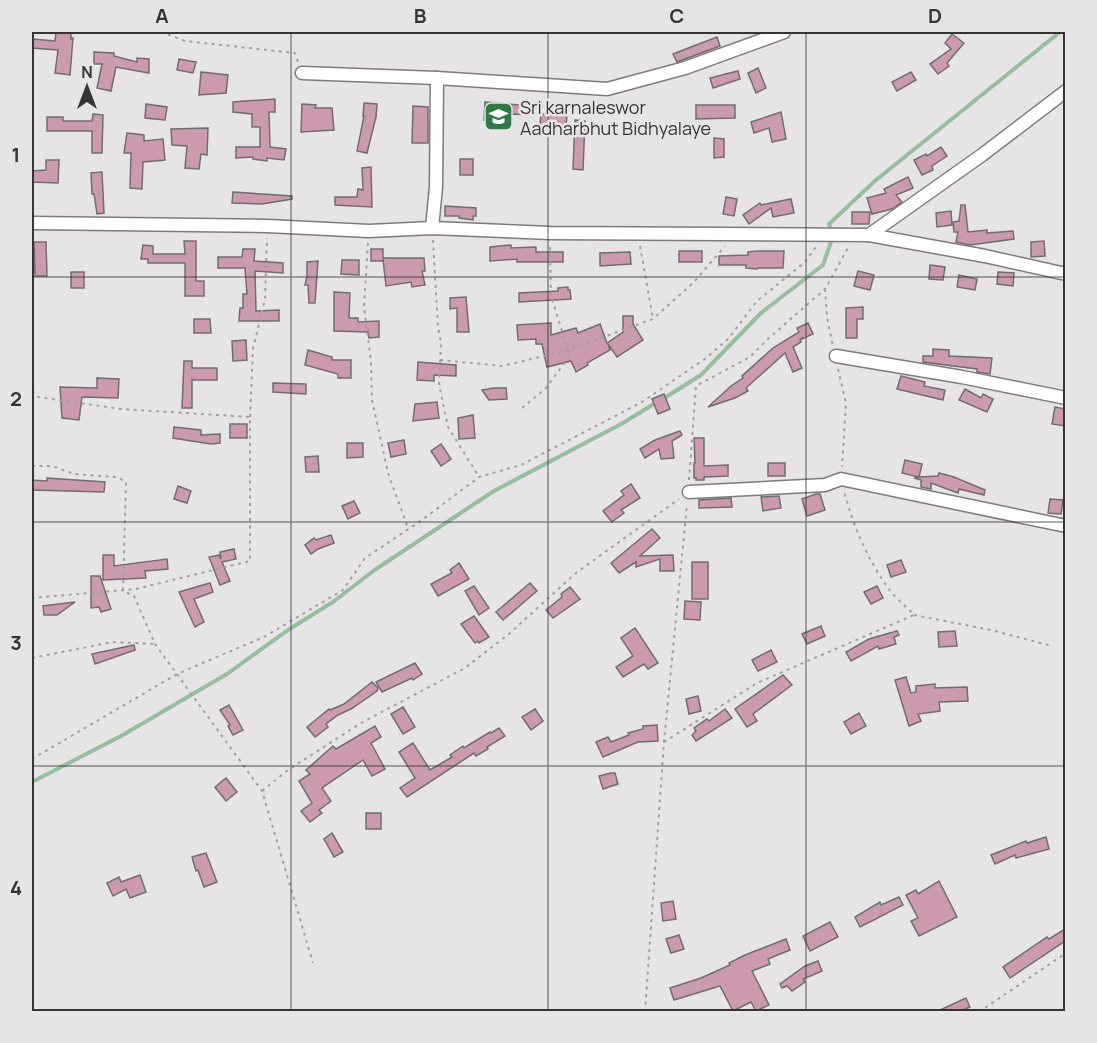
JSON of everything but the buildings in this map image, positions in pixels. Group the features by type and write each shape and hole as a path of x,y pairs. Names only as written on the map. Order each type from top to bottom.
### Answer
{"street":[{"path":"302,73 437,78 607,89 685,68 784,32"},
{"path":"432,228 436,187 437,78"},
{"path":"869,235 982,155 1065,91"},
{"path":"32,223 267,226 369,231 432,228 550,233 869,235 985,256 1065,274"},
{"path":"836,356 962,377 1065,398"},
{"path":"689,492 825,485 841,479 1065,526"}],"path":[{"path":"161,32 185,41 295,53 302,73"},
{"path":"32,598 123,591 250,561 250,417 253,349 265,299 267,226"},
{"path":"432,228 441,343 439,384 448,428 480,477"},
{"path":"369,231 364,306 371,362 372,400 388,473 409,529"},
{"path":"522,408 545,389 570,356 550,296 550,233"},
{"path":"638,234 653,319"},
{"path":"440,360 503,366 568,350 653,319 693,283 735,235"},
{"path":"32,759 177,674 264,637 343,590 365,558 480,477 521,465 642,402 706,358 728,339 757,301 804,262 825,236"},
{"path":"645,1011 664,742 689,492 696,386 750,357 825,289 855,236"},
{"path":"825,289 827,317 846,403 841,479 849,512 888,589 914,615 1052,645"},
{"path":"32,391 38,397 121,409 250,417"},
{"path":"32,466 52,466 74,474 117,477 126,482 123,591"},
{"path":"262,791 288,770 361,723 465,668 510,633 576,573 689,492"},
{"path":"123,591 134,596 155,644 262,791 313,963"},
{"path":"664,742 757,683 914,615"},
{"path":"32,658 112,642 155,644"},
{"path":"979,1011 1065,953"}],"waterway":[{"path":"663,399 701,375 761,313 823,265 833,236 829,224 876,180 1060,32"},
{"path":"32,782 121,736 227,674 288,630 333,602 376,569 494,491 623,423 657,402"}],"place":[{"name":"Sri karnaleswor Aadharbhut Bidhyalaye","path":"499,117"}]}
